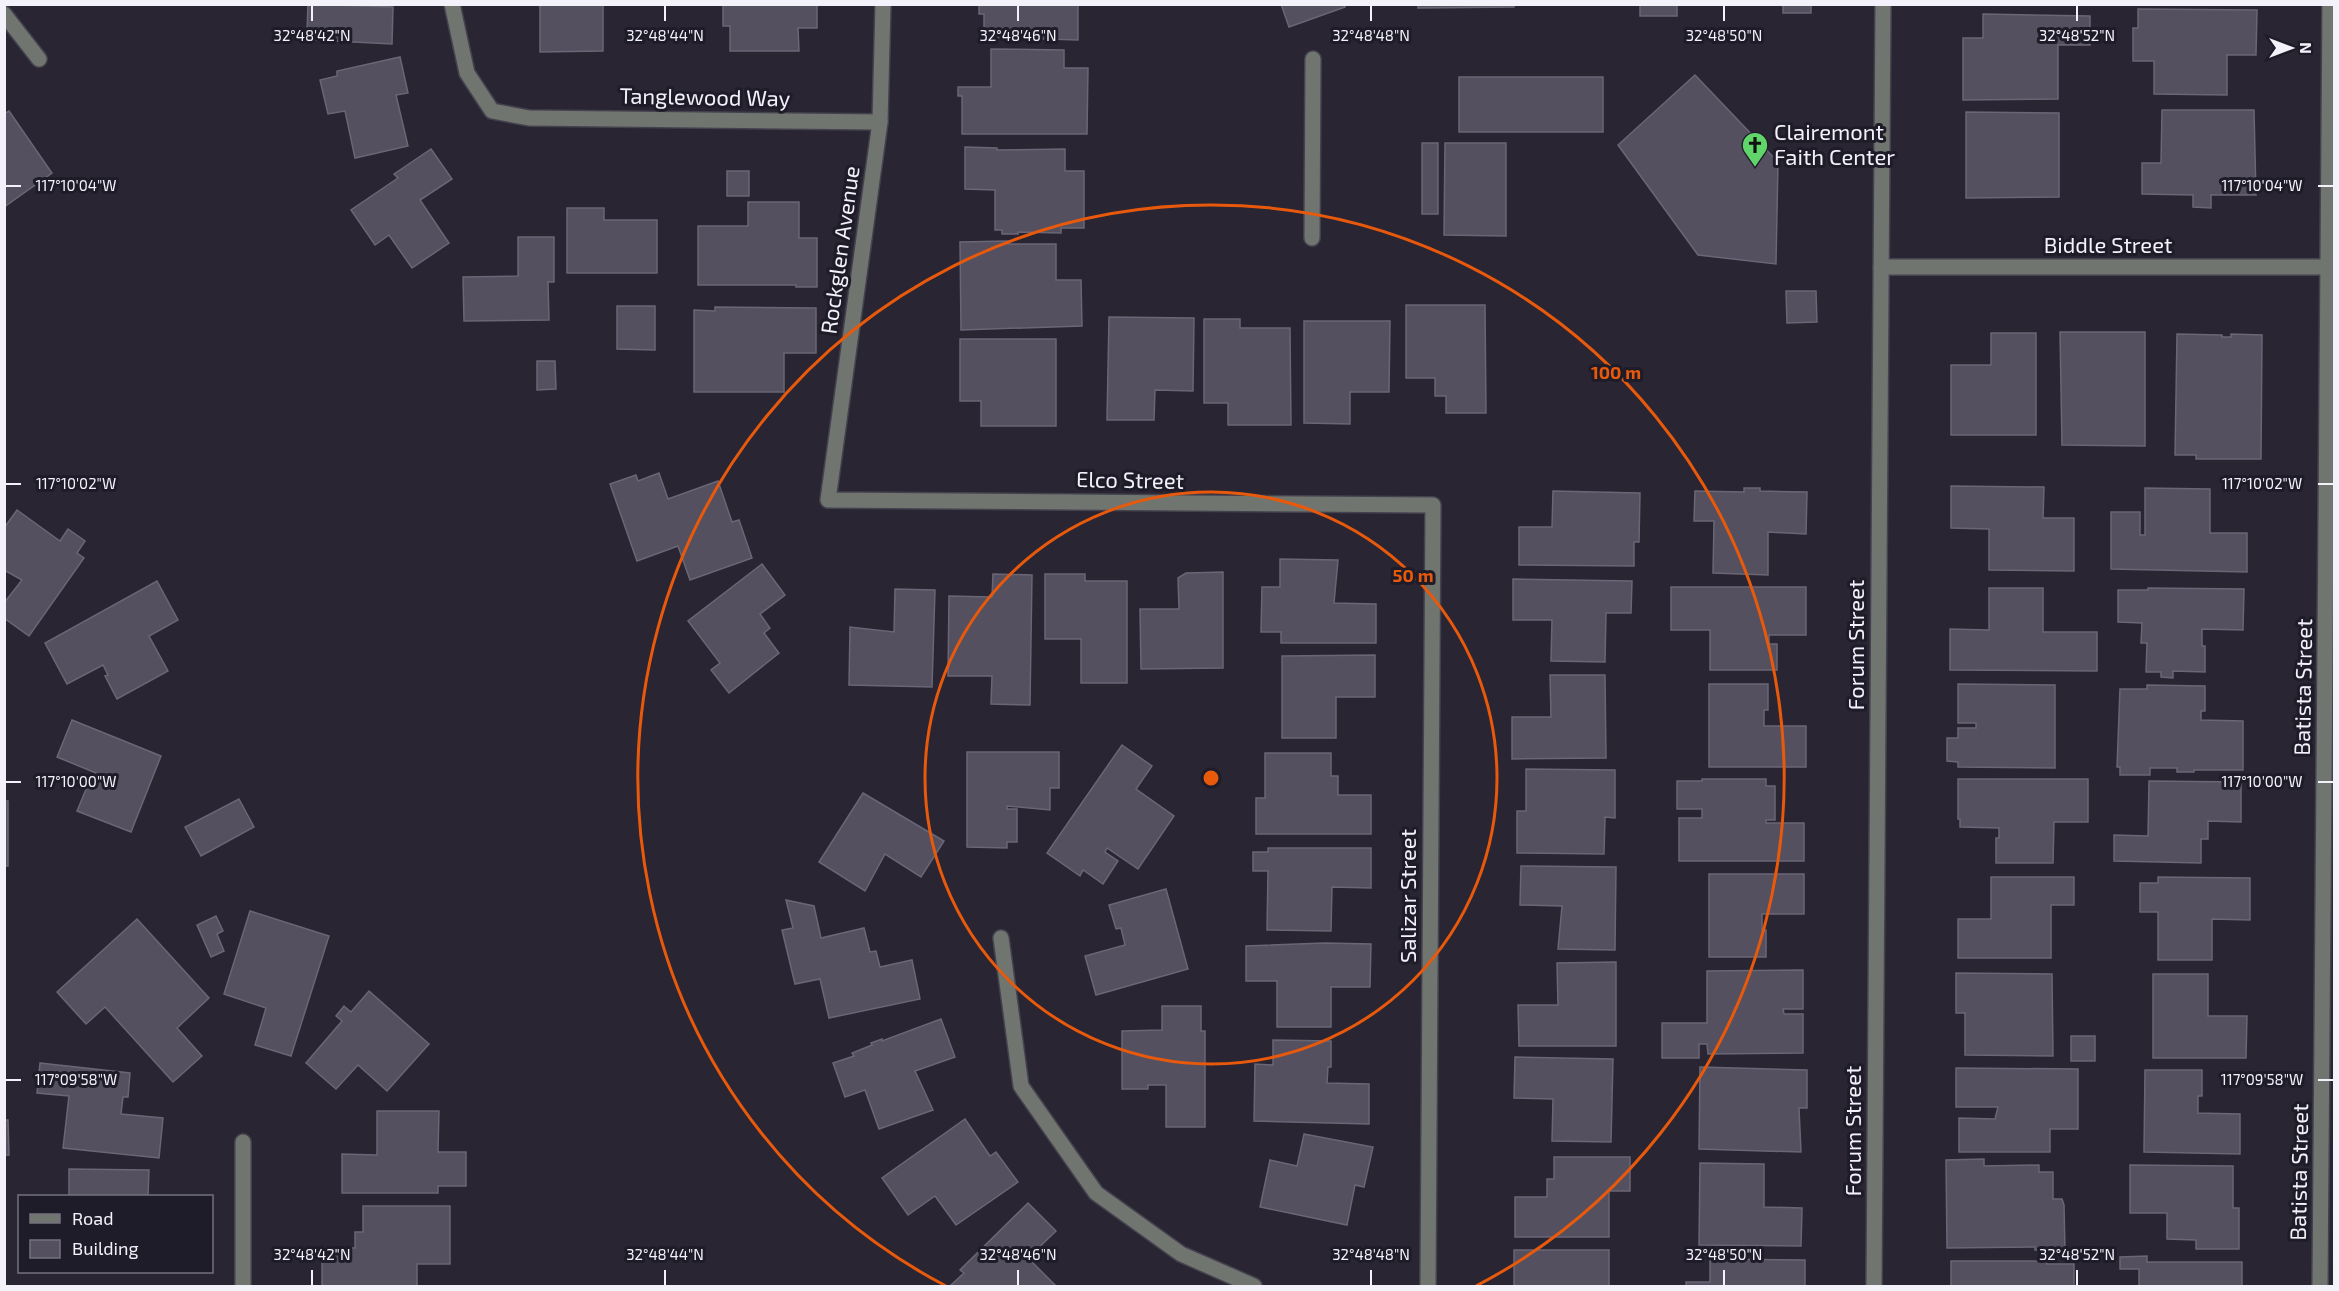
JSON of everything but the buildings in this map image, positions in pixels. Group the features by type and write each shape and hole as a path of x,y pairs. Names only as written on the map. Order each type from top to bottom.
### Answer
{"street":[{"name":"Tanglewood Way","path":"452,4 467,73 492,111 529,118 880,122"},
{"name":"Rockglen Avenue","path":"828,500 880,122 883,4"},
{"name":"Forum Street","path":"1874,1287 1883,4"},
{"name":"Batista Street","path":"2320,1287 2332,267 2330,4"},
{"path":"4,14 39,59"},
{"path":"1312,238 1314,59"},
{"name":"Biddle Street","path":"1881,267 2332,267"},
{"name":"Elco Street","path":"828,500 1433,505"},
{"name":"Salizar Street","path":"1428,1287 1433,505"},
{"path":"1001,938 1021,1086 1096,1193 1181,1254 1254,1287"},
{"path":"243,1142 243,1287"}],"place":[{"name":"Clairemont Faith Center","path":"1755,168"}]}
